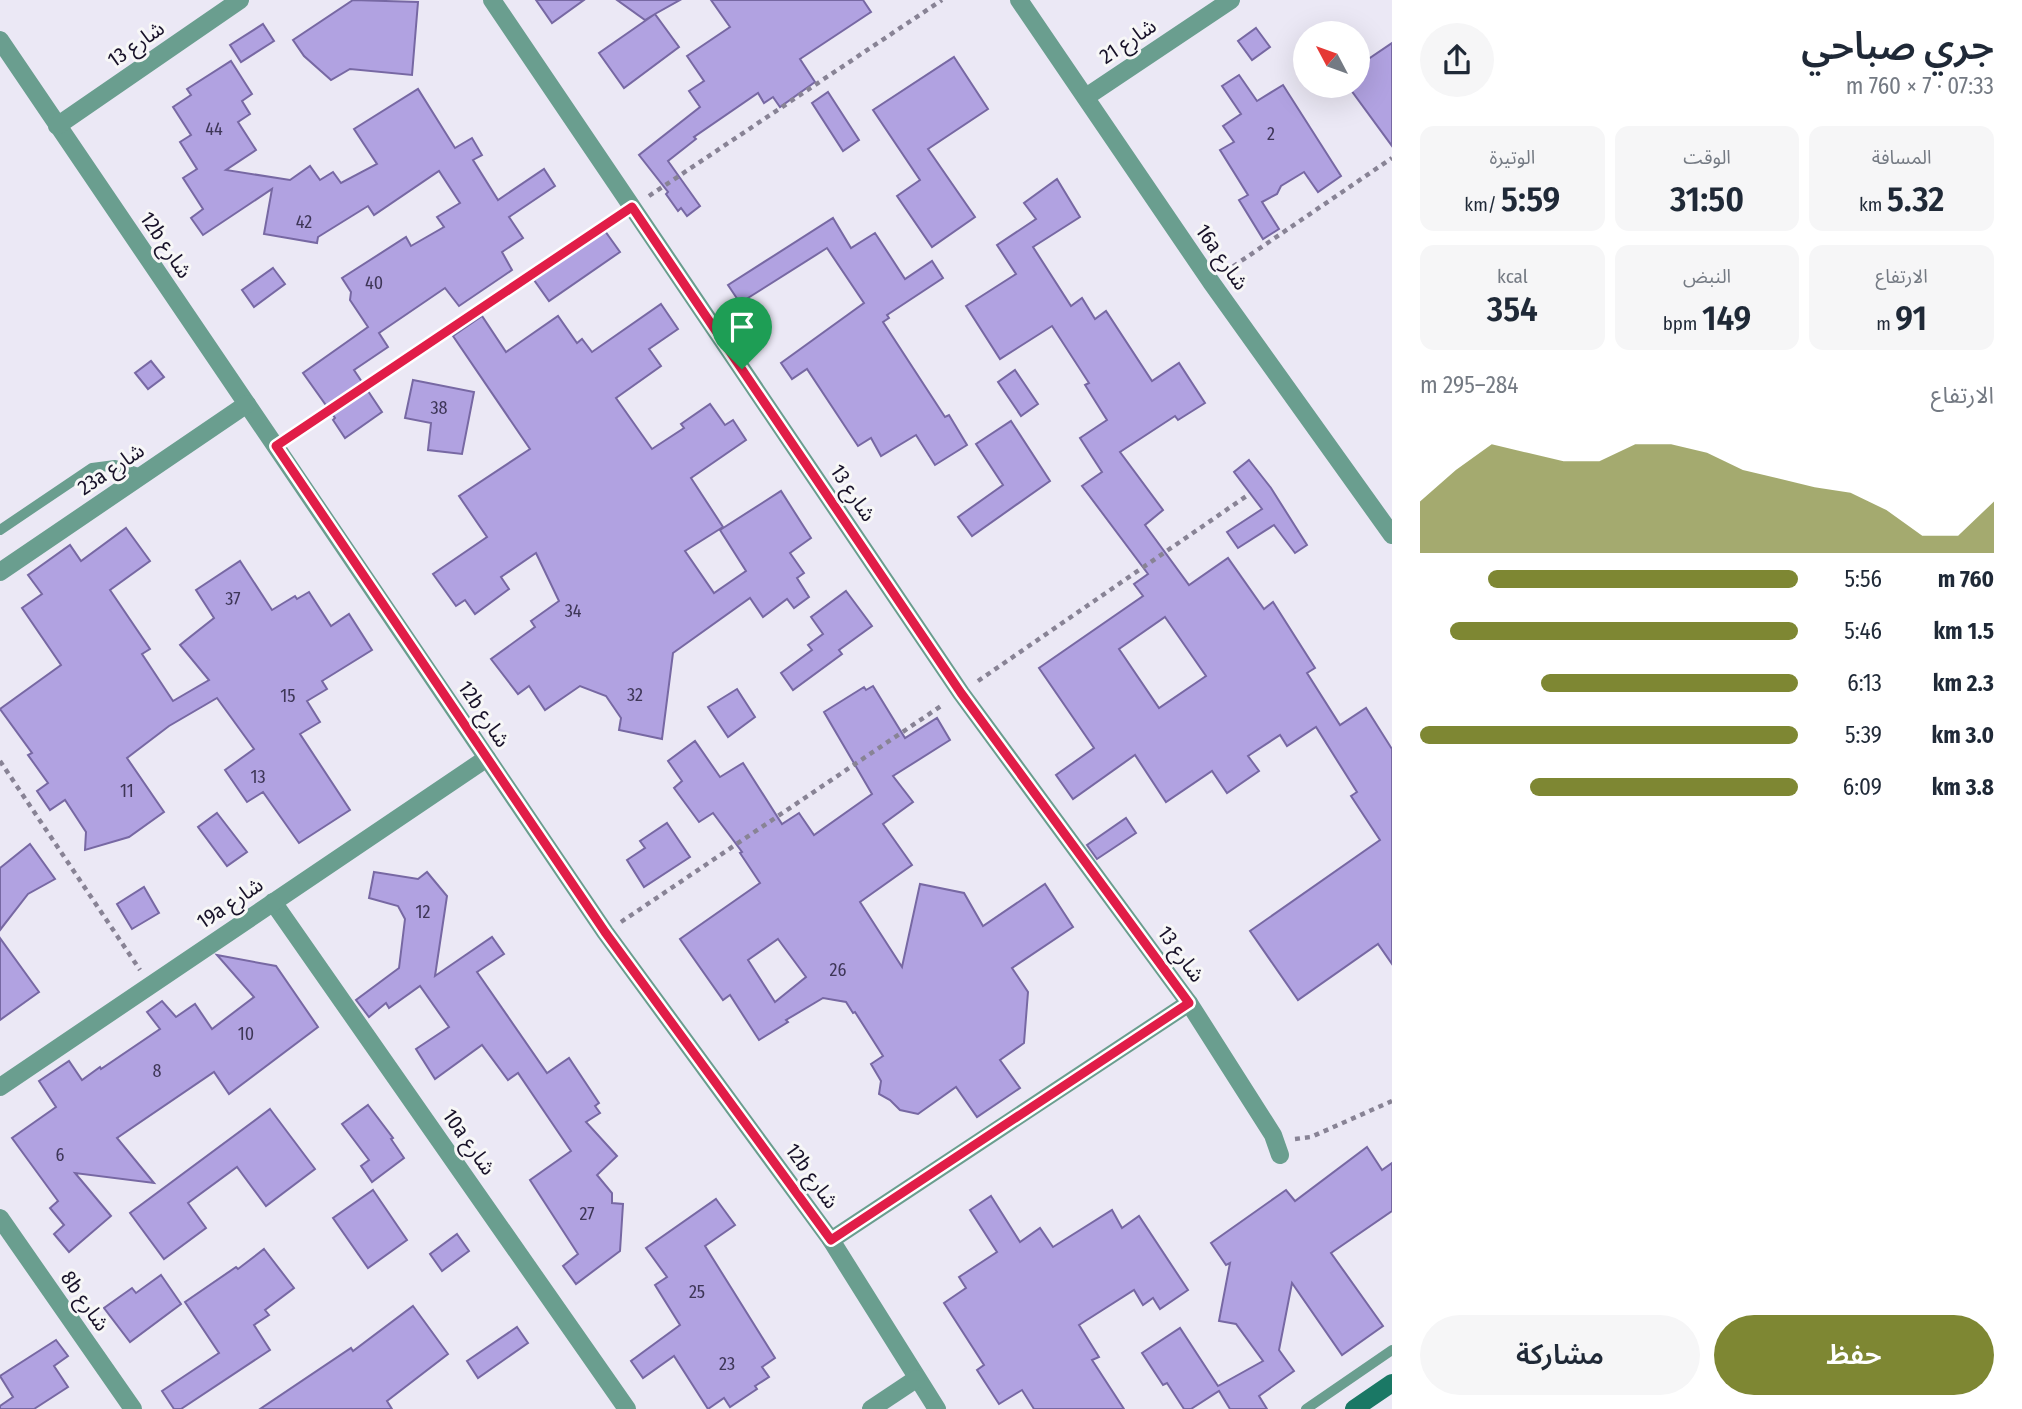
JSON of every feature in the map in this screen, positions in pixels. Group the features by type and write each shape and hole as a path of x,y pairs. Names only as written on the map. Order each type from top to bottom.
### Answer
{"street":[{"name":"شارع 13","path":"57,126 240,0"},
{"name":"شارع 13","path":"492,0 961,693 1189,1003 1273,1135 1280,1155"},
{"name":"16a شارع","path":"1019,0 1211,282 1392,535"},
{"name":"شارع 21","path":"1086,97 1231,0"},
{"name":"12b شارع","path":"0,40 605,932 831,1240 937,1409"},
{"name":"23a شارع","path":"0,572 247,404"},
{"name":"19a شارع","path":"0,1087 486,758"},
{"name":"10a شارع","path":"273,902 627,1409"},
{"name":"شارع 13","path":"831,1240 1189,1003"},
{"name":"8b شارع","path":"0,1218 133,1409"},
{"path":"871,1409 916,1379"},
{"path":"1354,1409 1392,1383"}],"lane":[{"path":"0,530 92,468 115,465 144,475"},
{"path":"1306,1409 1392,1350"}],"path":[{"path":"276,446 942,0"},
{"path":"1211,282 1392,158"},
{"path":"605,932 961,693 1248,495"},
{"path":"0,761 150,985"},
{"path":"1273,1135 1299,1140 1311,1137 1392,1101"}],"building":[{"path":"353,0 418,2 412,75 350,69 331,80 304,56 293,40"},
{"path":"536,0 584,0 552,23"},
{"path":"617,0 680,0 645,20"},
{"path":"711,0 863,0 871,12 800,59 815,82 780,107 773,97 764,103 758,93 694,137 696,139 668,161 700,206 687,216 681,208 678,211 666,194 668,192 639,155 700,107 689,91 704,81 687,56 730,27"},
{"path":"655,14 679,47 624,88 599,53"},
{"path":"263,24 274,41 241,62 230,45"},
{"path":"1256,28 1270,47 1252,60 1238,41"},
{"path":"1392,43 1392,146 1357,98 1370,98 1370,58"},
{"path":"954,57 988,109 928,149 975,217 932,247 897,196 920,180 873,110"},
{"path":"231,61 252,94 242,101 250,114 238,122 256,150 226,170 290,180 310,166 320,180 333,172 341,183 377,164 354,129 418,89 455,148 472,138 482,155 473,160 498,200 544,169 555,186 509,217 523,238 502,252 512,270 459,306 445,288 379,333 388,347 354,370 382,412 345,438 333,420 335,418 303,373 368,327 350,300 351,292 342,278 406,237 411,246 444,227 437,217 460,203 439,171 374,215 368,206 318,237 317,243 264,234 272,189 203,235 191,218 203,209 183,178 197,169 180,142 191,135 173,107 191,95 187,89"},
{"path":"1239,75 1257,101 1283,85 1341,176 1318,192 1304,172 1281,186 1277,194 1262,202 1279,229 1263,239 1239,200 1248,195 1220,150 1234,142 1223,126 1241,114 1222,86"},
{"path":"828,92 859,140 843,151 812,103"},
{"path":"1057,179 1080,217 1033,247 1071,306 1082,298 1095,319 1106,311 1152,381 1179,363 1205,403 1178,420 1175,416 1120,452 1163,510 1145,525 1189,585 1228,558 1264,609 1273,602 1315,668 1307,673 1340,725 1366,708 1392,749 1392,964 1378,944 1298,1000 1250,931 1380,840 1351,796 1357,792 1316,727 1287,746 1280,735 1248,756 1259,771 1227,793 1212,771 1166,802 1135,755 1073,799 1056,775 1094,748 1039,668 1143,596 1134,584 1148,574 1082,486 1102,472 1080,438 1107,420 1085,385 1089,383 1052,326 1000,359 966,306 1016,274 997,245 1036,219 1024,203","holes":["1165,617 1206,676 1159,708 1119,649"]},
{"path":"833,218 851,248 875,233 905,279 932,261 943,278 887,315 889,318 883,322 945,417 949,415 967,445 935,465 916,435 881,456 871,438 858,446 807,369 792,379 781,363 864,303 827,248 740,303 728,285"},
{"path":"605,231 620,252 549,301 534,280"},
{"path":"273,268 285,284 254,307 242,290"},
{"path":"661,304 678,329 649,349 661,366 616,398 652,449 684,428 681,424 710,404 725,425 733,420 746,440 691,478 723,527 685,551 714,593 746,571 720,530 781,491 811,538 790,553 804,573 797,578 809,597 794,608 787,599 763,617 750,598 673,653 662,739 619,730 621,718 606,696 580,686 545,710 529,686 518,694 491,659 535,627 531,621 559,601 536,553 501,577 509,589 475,614 465,600 456,606 433,574 487,537 459,496 530,449 453,336 482,316 506,352 558,316 577,343 582,339 592,352"},
{"path":"151,361 164,377 148,389 135,373"},
{"path":"1015,370 1038,404 1021,416 998,382"},
{"path":"413,380 474,392 462,454 428,450 431,423 405,418"},
{"path":"1011,421 1050,481 972,536 958,517 1003,485 976,444"},
{"path":"1249,460 1271,488 1307,545 1295,553 1274,525 1238,548 1227,532 1262,509 1234,472"},
{"path":"126,528 150,561 110,590 150,649 142,654 173,701 209,680 180,645 214,618 196,590 240,561 272,610 295,596 297,599 309,592 331,626 349,614 372,650 322,681 327,689 307,701 320,722 300,734 350,810 299,843 263,792 247,802 225,770 254,749 217,698 169,726 127,758 164,812 129,837 85,850 86,832 65,800 50,810 37,791 48,783 28,755 32,753 0,709 61,665 22,608 42,594 28,575 70,545 81,561"},
{"path":"846,591 872,626 839,650 842,654 793,690 781,673 812,650 808,645 823,634 811,617"},
{"path":"873,686 905,738 937,718 950,740 893,776 913,802 883,824 912,865 860,902 902,967 920,884 964,893 983,926 1045,884 1073,927 1012,968 1028,992 1024,1043 1000,1060 1020,1088 977,1117 956,1087 918,1114 900,1110 879,1094 881,1081 871,1064 883,1056 846,1002 823,998 759,1040 730,995 723,1000 680,939 760,883 740,853 742,852 713,813 699,822 674,788 682,781 668,761 695,741 720,777 743,763 782,824 799,813 814,835 872,794 824,712 864,687 866,690","holes":["778,939 806,977 775,1002 748,960"]},
{"path":"737,689 755,717 728,737 708,707"},
{"path":"217,813 247,852 227,866 198,827"},
{"path":"1126,818 1136,833 1097,859 1087,845"},
{"path":"667,823 690,857 644,887 627,860 645,848 640,841"},
{"path":"30,844 55,879 28,894 0,930 0,868"},
{"path":"374,872 418,879 427,872 447,896 435,976 492,937 504,954 477,972 547,1073 569,1058 599,1103 595,1106 600,1113 586,1122 617,1156 597,1175 612,1193 612,1203 623,1204 620,1251 576,1284 563,1266 578,1254 530,1180 571,1151 518,1073 508,1080 482,1045 435,1079 416,1049 449,1027 420,986 389,1008 386,1003 369,1017 356,1000 399,968 405,919 398,906 369,898"},
{"path":"144,887 159,913 132,929 117,904"},
{"path":"0,938 39,992 0,1020"},
{"path":"217,955 276,966 318,1027 229,1094 214,1072 117,1138 154,1183 75,1173 111,1216 69,1252 54,1234 64,1225 50,1208 58,1201 12,1138 56,1107 39,1081 69,1061 82,1080 100,1067 101,1069 160,1029 147,1012 162,1001 176,1017 195,1004 212,1029 254,997"},
{"path":"368,1105 393,1138 391,1139 404,1158 372,1182 361,1166 369,1160 342,1124"},
{"path":"270,1109 315,1169 266,1206 237,1167 188,1203 206,1228 164,1259 130,1213"},
{"path":"1367,1147 1382,1170 1392,1163 1392,1211 1331,1253 1383,1326 1342,1355 1292,1283 1279,1350 1294,1371 1259,1396 1267,1409 1230,1409 1219,1391 1191,1409 1184,1409 1167,1383 1163,1385 1142,1353 1180,1328 1218,1386 1263,1361 1236,1324 1219,1321 1230,1263 1226,1265 1211,1243 1286,1190 1295,1201"},
{"path":"373,1190 407,1240 368,1268 333,1218"},
{"path":"991,1196 1020,1242 1040,1228 1053,1247 1112,1210 1122,1228 1139,1216 1188,1290 1160,1309 1153,1298 1143,1305 1134,1290 1079,1325 1099,1357 1092,1360 1124,1409 1034,1409 1022,1390 999,1404 977,1370 984,1365 944,1303 966,1288 959,1277 997,1252 970,1210"},
{"path":"716,1199 735,1225 705,1246 775,1358 762,1367 769,1377 755,1386 757,1389 730,1407 724,1398 708,1409 674,1356 643,1378 631,1361 680,1325 655,1285 667,1277 646,1248"},
{"path":"457,1234 469,1251 442,1271 430,1254"},
{"path":"264,1249 294,1288 265,1310 269,1315 254,1325 270,1350 181,1409 174,1409 162,1391 219,1353 185,1302 236,1267 238,1269"},
{"path":"161,1275 181,1304 130,1342 104,1308 132,1288 136,1293"},
{"path":"413,1306 448,1354 387,1401 392,1409 260,1409 351,1348 353,1351"},
{"path":"517,1327 528,1343 478,1378 467,1361"},
{"path":"56,1340 68,1356 54,1366 68,1387 34,1409 0,1409 0,1406 13,1397 0,1376"}],"route":[{"path":"632,207 742,369 961,693 1189,1003 831,1240 605,932 276,446 632,207"}]}
